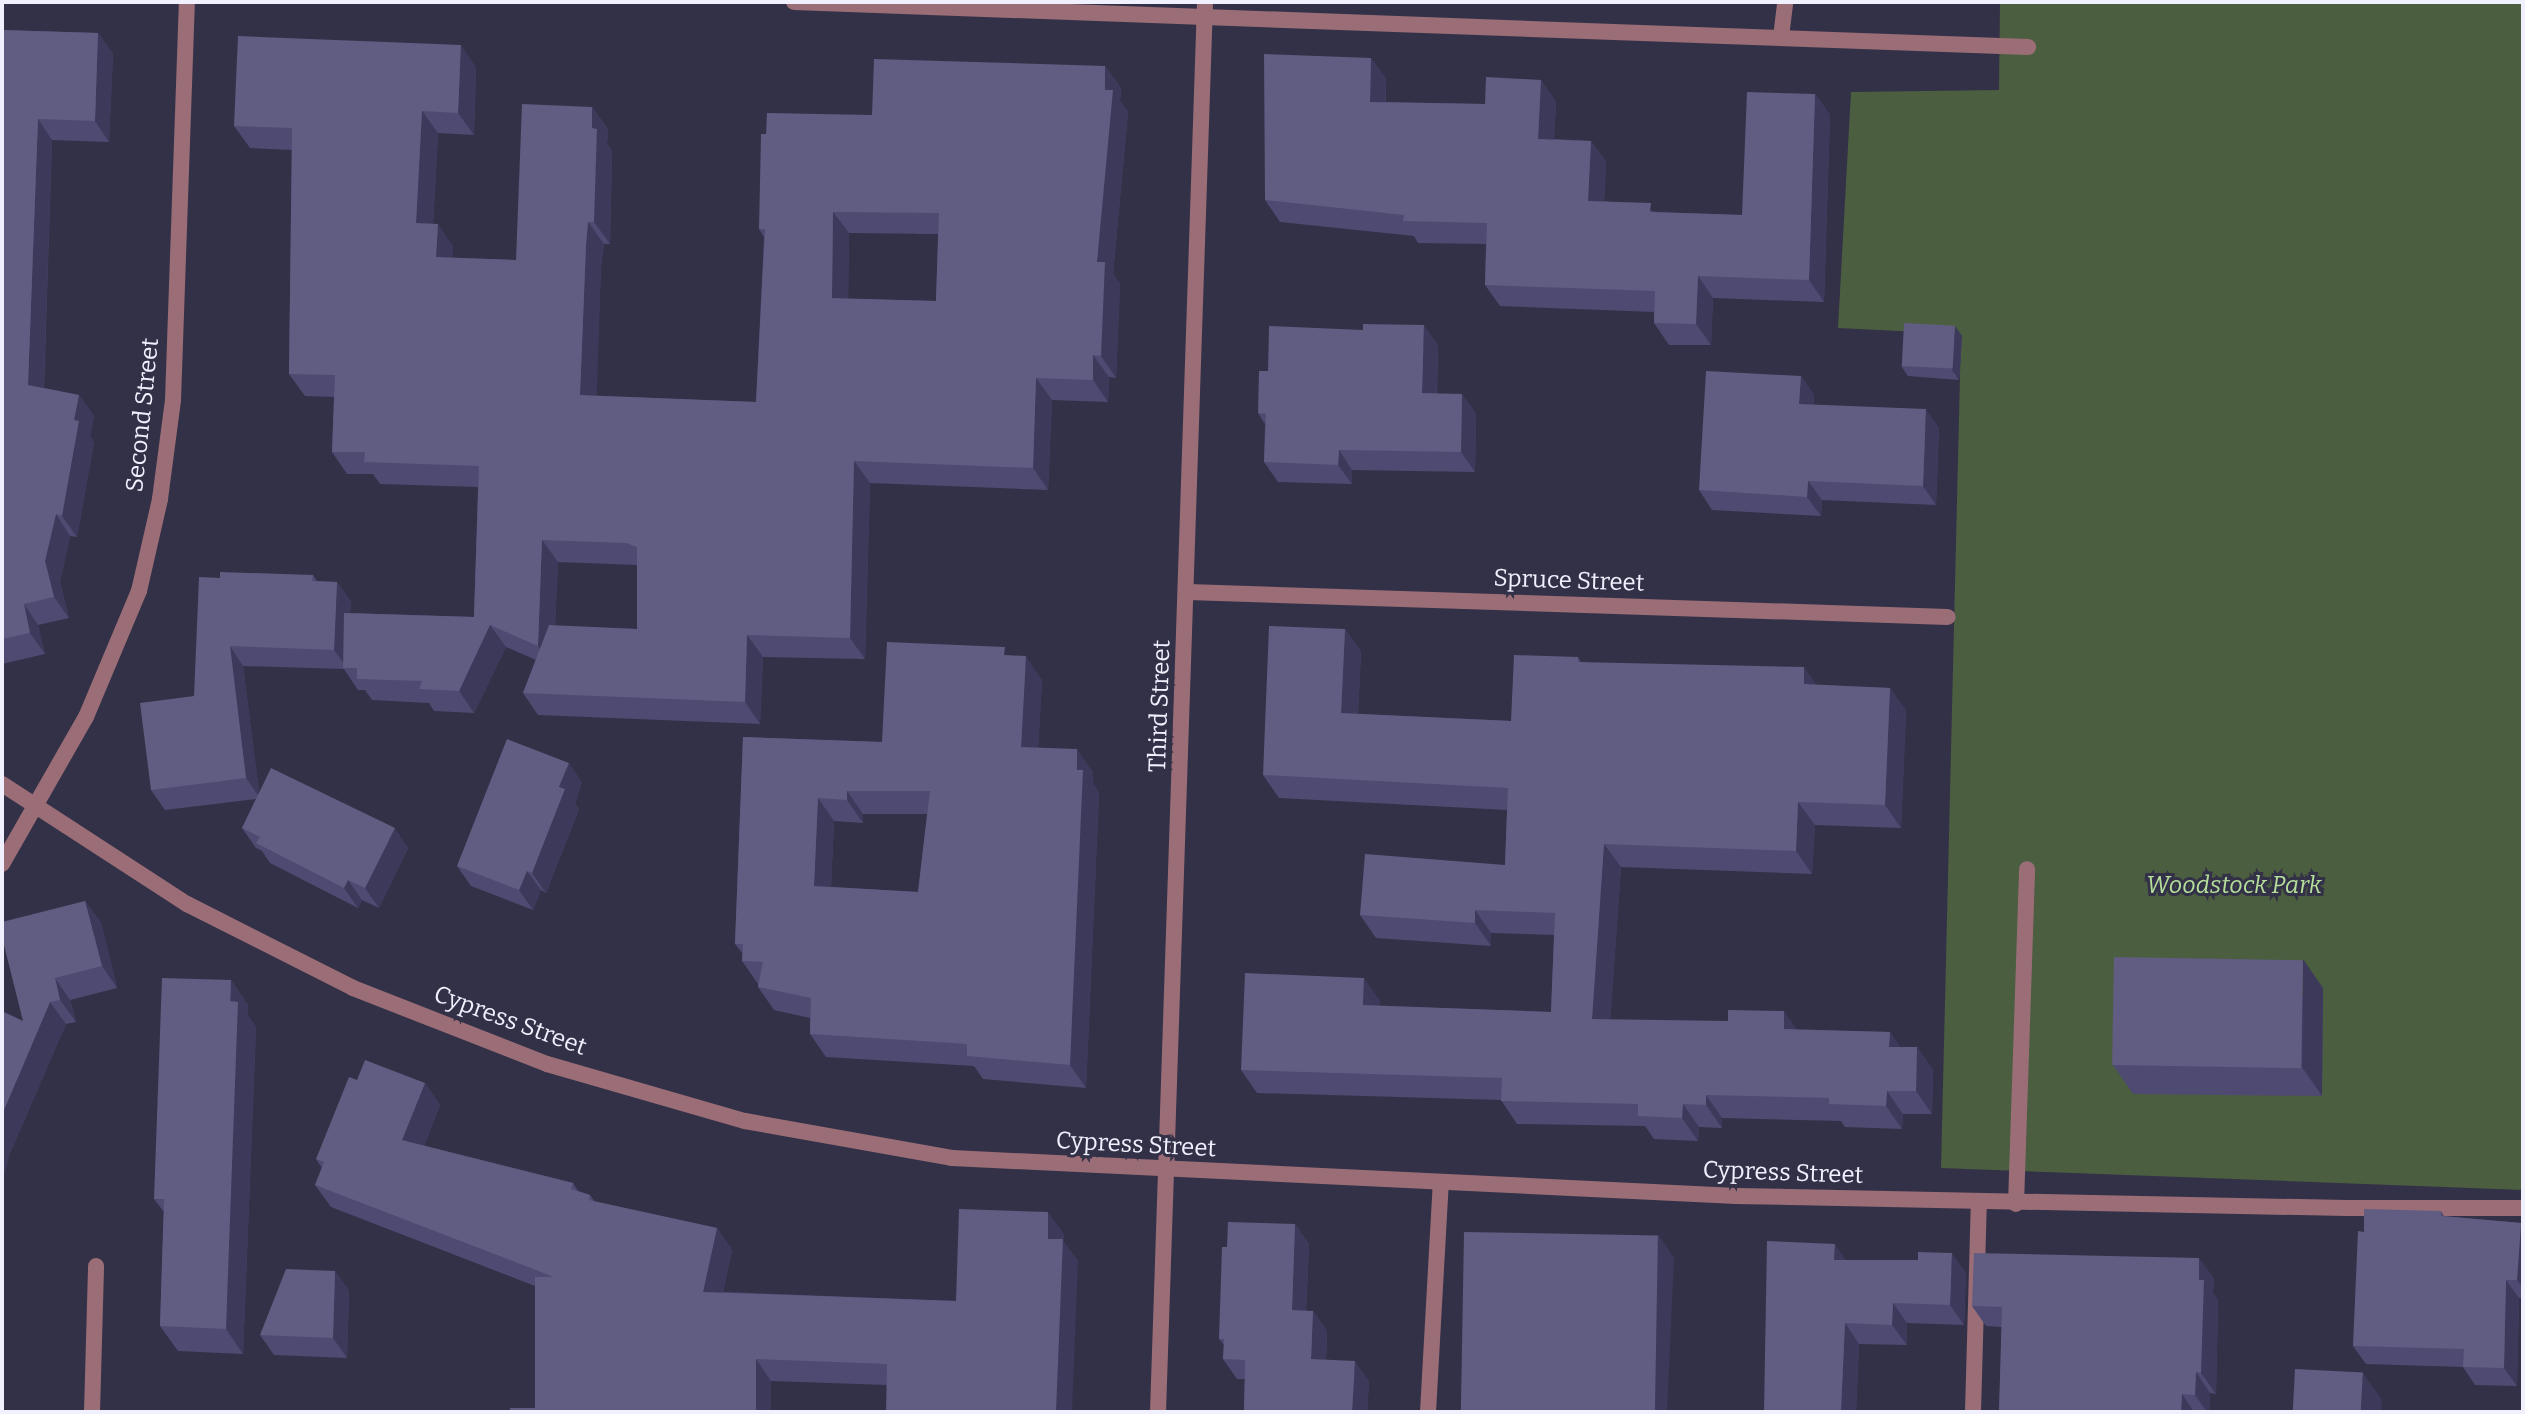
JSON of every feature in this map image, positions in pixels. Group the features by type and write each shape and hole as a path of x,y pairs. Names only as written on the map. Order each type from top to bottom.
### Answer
{"street":[{"name":"Second Street","path":"2,864 86,717 139,591 160,499 173,400 187,2"},
{"path":"794,2 1205,9 2028,47"},
{"path":"1781,37 1785,2"},
{"name":"Third Street","path":"1158,1412 1188,592 1205,9"},
{"name":"Spruce Street","path":"1188,592 1948,617"},
{"name":"Cypress Street","path":"2,784 187,904 353,988 547,1064 745,1121 952,1158 1165,1172 1979,1203 2523,1208"},
{"path":"2016,1204 2027,869"},
{"path":"1428,1412 1441,1183"},
{"path":"1973,1412 1979,1203"},
{"path":"92,1412 96,1266"}],"green space":[{"name":"Woodstock Park","path":"2000,2 2523,2 2523,1190 1941,1168 1961,334 1838,328 1851,92 1999,90"}],"building":[{"path":"2,30 98,33 95,121 38,119 28,385 79,395 74,420 79,421 62,516 56,514 45,561 54,597 24,604 30,633 2,639"},
{"path":"238,36 461,45 458,113 422,111 416,223 438,224 436,257 516,260 522,104 592,107 592,128 597,129 594,222 588,222 586,245 580,395 756,402 765,229 759,229 761,134 766,134 767,113 872,115 874,59 1105,66 1105,90 1113,90 1097,262 1105,262 1101,356 1093,355 1093,380 1036,378 1033,468 854,461 850,638 747,635 745,702 523,693 549,625 637,629 637,547 626,543 542,540 538,646 490,625 459,691 419,689 422,681 357,679 357,668 343,668 344,613 474,617 479,466 364,462 365,452 332,452 335,375 289,374 292,128 234,126","holes":["833,212 939,213 936,301 832,298"]},
{"path":"1264,54 1371,58 1370,102 1485,104 1486,77 1541,80 1538,139 1591,141 1588,201 1651,203 1650,212 1742,215 1747,92 1815,94 1809,280 1698,276 1696,324 1654,323 1655,291 1485,285 1487,223 1403,221 1404,215 1265,200"},
{"path":"1904,323 1955,326 1953,369 1902,366"},
{"path":"1363,324 1424,325 1422,393 1462,394 1461,452 1339,450 1338,465 1264,462 1266,414 1258,413 1259,371 1268,371 1269,326 1363,330"},
{"path":"1706,371 1801,376 1799,404 1926,409 1923,486 1808,481 1807,497 1699,490"},
{"path":"220,572 313,575 312,581 337,582 334,650 230,646 246,778 151,790 140,703 194,696 199,577 220,578"},
{"path":"1269,626 1345,629 1341,713 1511,721 1514,655 1578,657 1578,662 1804,667 1804,684 1890,688 1885,805 1798,802 1796,851 1604,844 1592,1019 1728,1021 1728,1010 1784,1011 1784,1029 1890,1032 1889,1047 1917,1047 1916,1091 1887,1091 1886,1106 1829,1104 1829,1098 1706,1095 1706,1105 1683,1104 1682,1118 1638,1116 1638,1104 1501,1101 1502,1078 1241,1070 1245,973 1364,978 1363,1005 1551,1012 1555,913 1475,910 1475,923 1360,915 1365,854 1505,865 1508,788 1263,775"},
{"path":"887,642 1005,647 1004,655 1026,656 1021,747 1077,749 1077,770 1083,770 1070,1065 967,1056 967,1044 810,1034 811,998 758,987 763,962 742,961 743,944 735,944 743,737 882,742","holes":["847,791 930,791 918,892 814,886 818,798 847,800"]},
{"path":"507,739 569,763 559,787 565,789 532,873 527,871 519,890 457,866"},
{"path":"271,768 395,828 365,888 348,880 344,888 256,843 260,837 242,828"},
{"path":"85,901 102,966 55,978 60,1000 50,1002 2,1115 2,1011 23,1021 2,937 2,922"},
{"path":"2114,957 2303,960 2301,1068 2112,1065"},
{"path":"162,978 231,980 230,1001 238,1002 226,1329 160,1326 164,1199 154,1199"},
{"path":"365,1060 425,1083 402,1140 573,1183 571,1189 590,1195 589,1200 717,1228 703,1292 956,1301 959,1209 1048,1212 1048,1239 1063,1239 1056,1412 886,1412 887,1364 756,1359 756,1412 510,1412 510,1408 535,1408 535,1277 554,1277 315,1185 324,1162 316,1159 349,1077 357,1080"},
{"path":"2364,1209 2441,1211 2441,1216 2521,1223 2517,1280 2506,1280 2504,1368 2463,1367 2464,1349 2353,1346 2358,1231 2364,1232"},
{"path":"1228,1222 1295,1224 1292,1310 1313,1311 1311,1359 1355,1361 1352,1412 1244,1412 1245,1360 1223,1359 1224,1339 1219,1339 1222,1247 1227,1247"},
{"path":"1464,1232 1658,1235 1655,1412 1461,1412"},
{"path":"1767,1241 1835,1244 1834,1260 1918,1260 1918,1252 1952,1253 1950,1305 1893,1303 1892,1325 1845,1323 1841,1410 1853,1412 1764,1412"},
{"path":"1974,1253 2199,1258 2199,1280 2204,1280 2201,1373 2196,1372 2195,1395 2182,1394 2181,1412 1999,1412 2002,1307 1972,1306"},
{"path":"286,1269 335,1271 333,1338 260,1335"},
{"path":"2295,1369 2363,1373 2361,1412 2293,1412"}]}
